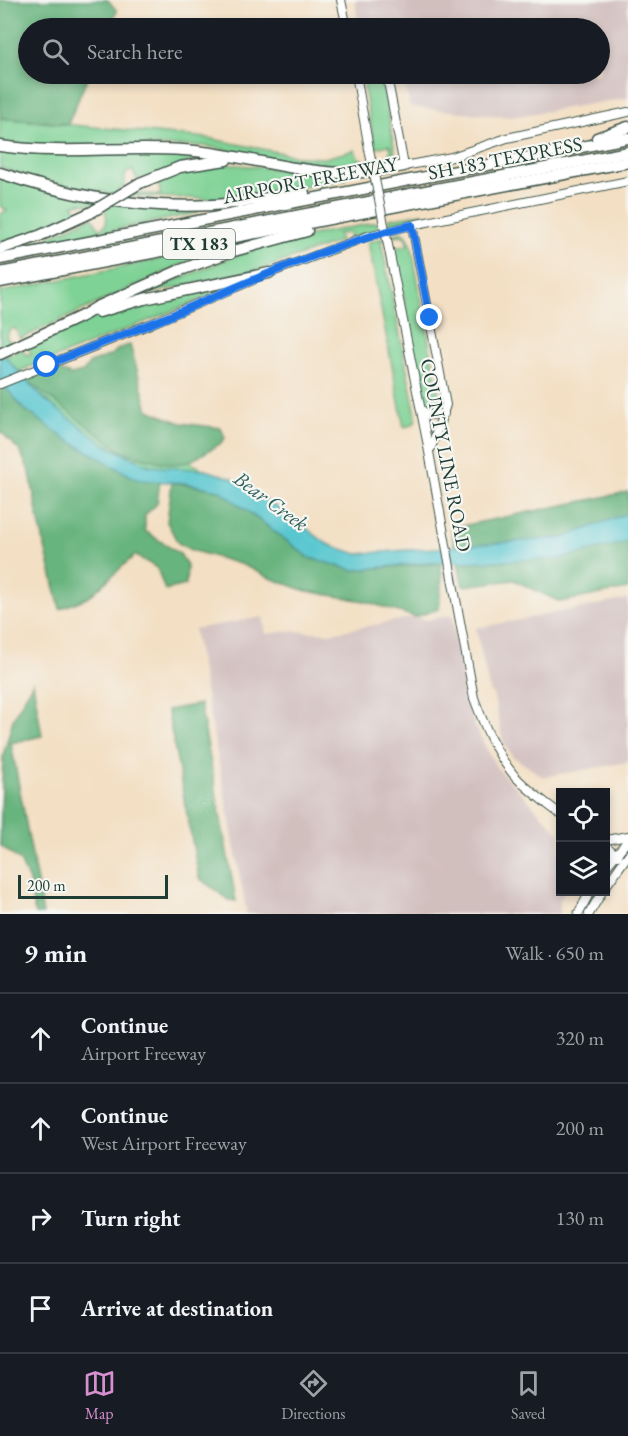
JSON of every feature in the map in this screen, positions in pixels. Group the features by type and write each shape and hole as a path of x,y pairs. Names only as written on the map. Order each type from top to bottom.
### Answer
{"highway":[{"path":"562,150 628,127"},
{"name":"AIRPORT FREEWAY","path":"0,260 628,138"},
{"path":"0,146 43,150 181,149 302,169 342,173 404,166"},
{"name":"SH 183 TEXPRESS","path":"0,268 628,148"},
{"name":"SH 183 TEXPRESS","path":"2,280 628,153"},
{"path":"0,249 39,236 90,213 141,183 167,171 194,164 248,159"},
{"name":"TX 183","path":"2,280 628,162"},
{"path":"0,173 84,195 174,205 231,204 370,187"},
{"path":"0,354 97,307 230,252 391,208"},
{"path":"84,315 144,298 269,273"}],"main road":[{"path":"341,0 344,18"},
{"name":"COUNTY LINE ROAD","path":"358,84 474,698 484,726 514,775 556,810"},
{"path":"389,84 404,166 452,157 507,138 628,112"},
{"path":"0,384 269,273 368,236 628,181"},
{"path":"412,225 446,405 429,453"},
{"path":"421,408 426,415 444,414"},
{"path":"424,426 438,425 444,414"},
{"path":"610,840 628,838"},
{"path":"610,880 624,861 611,856 628,838"},
{"path":"578,914 587,896"},
{"path":"589,914 599,896"}],"shaded area":[{"path":"355,0 628,0 628,98 511,117 410,107 405,84 610,84 610,18 358,18"},
{"path":"628,599 628,762 543,777 512,756 503,742 476,628"},
{"path":"452,615 464,690 474,725 497,768 556,830 556,896 562,896 560,914 247,914 194,629 263,617 266,634 290,631 331,633 415,617 425,620"}],"green space":[{"path":"0,0 108,0 117,11 114,18 18,18 18,84 85,84 68,124 0,118"},
{"path":"365,84 381,84 383,87 395,152 388,161 378,163 377,160 387,157 391,148 389,145 375,148"},
{"path":"0,118 207,138 302,157 325,158 355,150 358,158 366,161 366,165 299,163 205,146 44,146 0,142"},
{"path":"0,150 59,154 173,154 200,158 138,181 132,170 125,175 125,187 121,188 116,195 46,181 0,168"},
{"path":"226,164 346,175 347,179 258,196 216,199 126,196 129,193 161,195 157,179 181,171"},
{"path":"0,178 103,202 98,205 80,203 73,205 80,216 0,245 0,215 7,210 0,206"},
{"path":"112,204 198,211 0,253 49,237 92,217 100,229 105,225 106,220 104,209"},
{"path":"423,213 424,217 390,225 389,219"},
{"path":"378,222 379,229 348,239 350,233 338,234 340,241 262,269 138,296 256,249"},
{"path":"402,232 411,243 439,397 437,409 432,411 427,408 423,398 394,248 408,245 405,236 398,235 381,241 416,415 413,424 404,427 368,242"},
{"path":"239,243 187,262 20,339 15,328 10,330 6,337 12,343 0,348 0,292"},
{"path":"231,284 230,288 50,360 46,360 43,354 40,355 38,363 18,372 5,357 21,349 27,355 31,354 28,346 83,321 118,309"},
{"path":"130,345 148,410 181,423 221,428 225,438 220,444 189,462 170,464 121,451 25,379 46,370 57,370 71,375 83,372 90,363"},
{"path":"25,379 96,431 170,464 189,462 205,470 170,469 133,459 83,429"},
{"path":"5,386 23,408 66,439 136,479 160,481 157,504 145,515 145,531 180,554 187,565 186,585 165,590 157,568 135,555 89,597 60,609 38,518 30,473 20,451 0,431 0,388"},
{"path":"172,482 219,490 310,558 353,570 440,563 442,576 439,609 415,617 364,601 306,591 243,565 191,550 178,543 167,522"},
{"path":"628,492 628,589 560,602 514,580 463,586 451,528"},
{"path":"33,682 42,736 11,743 43,914 35,914 29,881 20,861 0,845 3,756 13,719"},
{"path":"200,704 236,901 229,900 199,878 167,710"}],"water":[{"path":"0,351 45,400 107,446 150,466 205,470 232,478 293,518 327,544 357,554 562,538 625,514 628,514 628,542 559,559 427,563 353,570 310,558 219,490 184,483 138,480 66,439 23,408 0,381"}],"route":[{"path":"47,365 269,273 368,236 412,225 430,318"}],"water label":[{"name":"Bear Creek","path":"271,501"}]}
